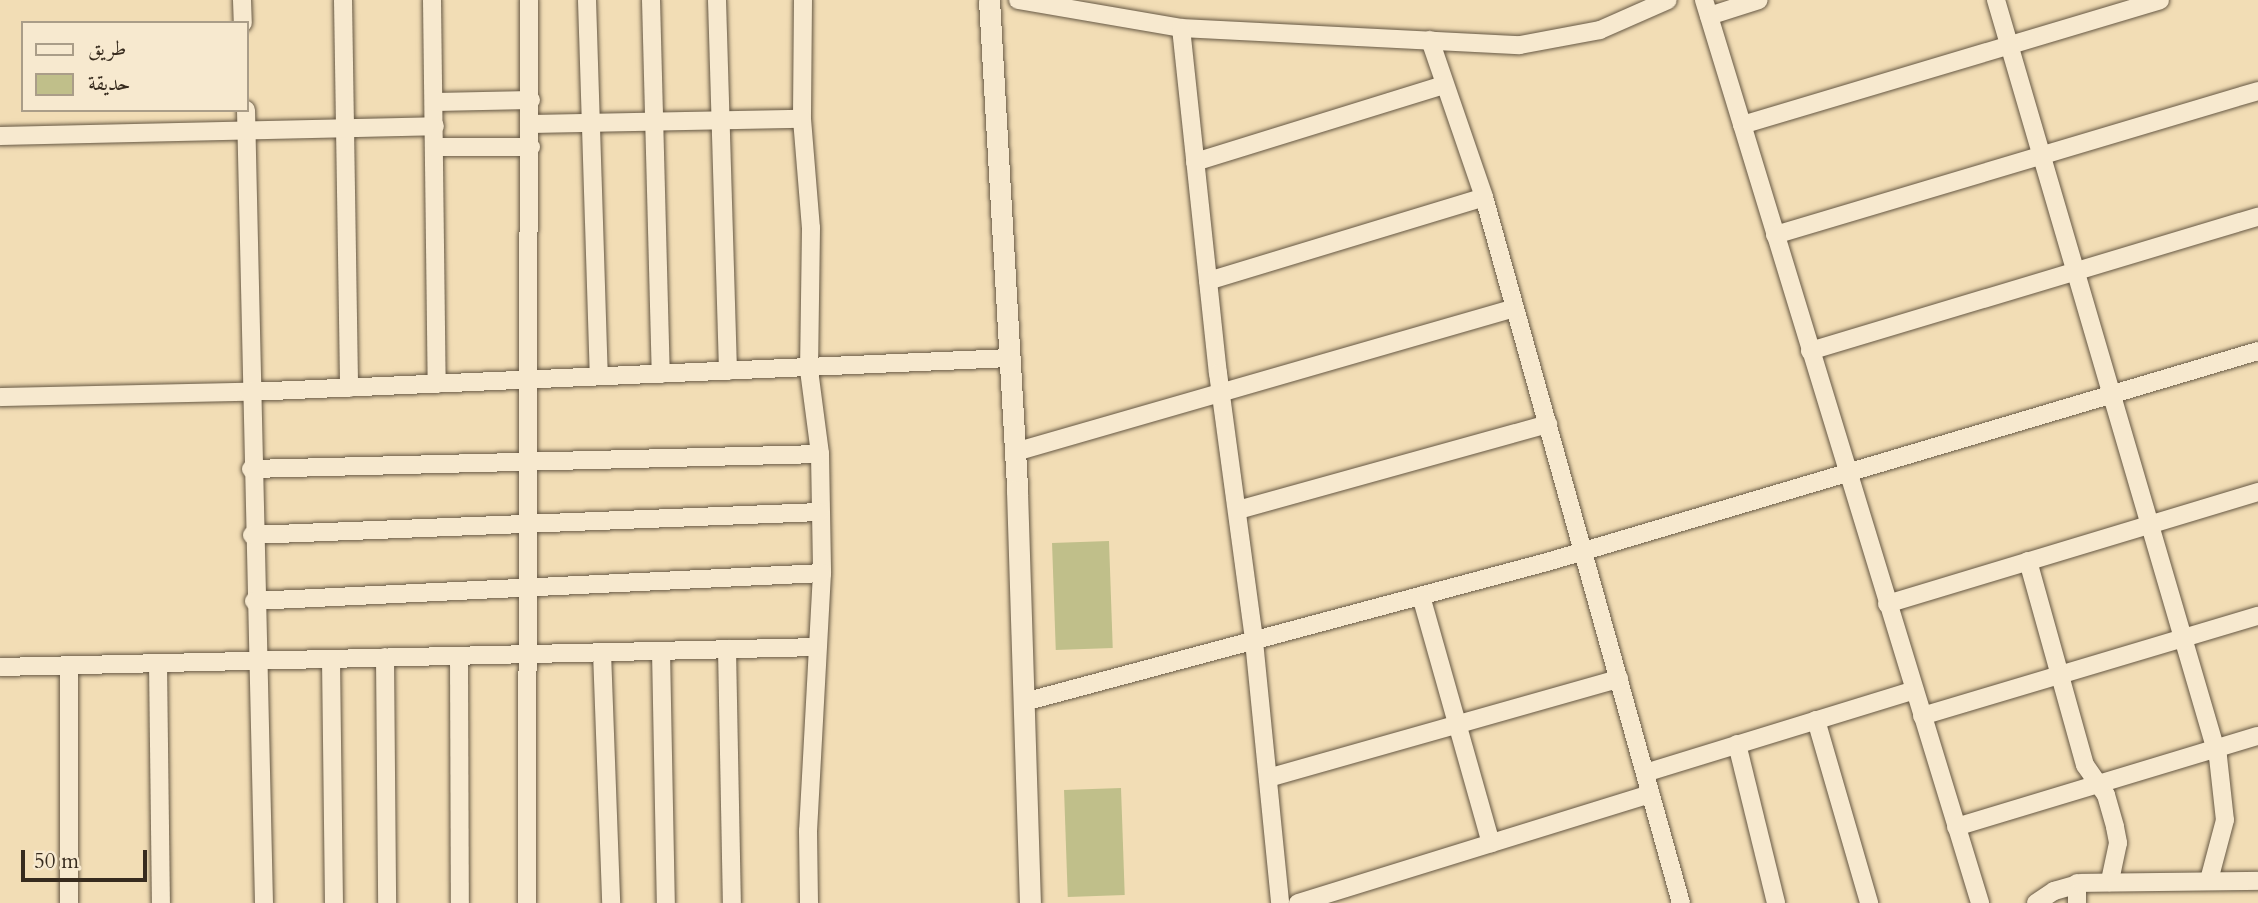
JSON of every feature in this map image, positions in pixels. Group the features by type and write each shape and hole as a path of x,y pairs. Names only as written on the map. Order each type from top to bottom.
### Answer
{"street":[{"path":"242,0 243,21"},
{"path":"343,0 349,388"},
{"path":"432,0 437,384"},
{"path":"527,903 531,147 529,0"},
{"path":"587,0 600,376"},
{"path":"651,0 657,121 661,374"},
{"path":"717,0 723,120 728,371"},
{"path":"803,0 802,119 811,228 809,370 820,454 822,573 816,647 809,903"},
{"path":"989,0 1015,452 1030,903"},
{"path":"1018,0 1181,28 1520,45 1600,30 1668,0"},
{"path":"1759,0 1706,8 1980,903"},
{"path":"1996,0 2216,748 2225,820 2209,880"},
{"path":"1742,125 2160,0"},
{"path":"1181,28 1221,393 1254,640 1280,903"},
{"path":"1430,40 1443,85 1484,197 1681,903"},
{"path":"1195,162 1443,85"},
{"path":"1775,235 2258,91"},
{"path":"435,102 531,100"},
{"path":"246,112 252,536 264,903"},
{"path":"531,124 802,119"},
{"path":"0,136 435,126"},
{"path":"436,148 531,147"},
{"path":"1208,281 1484,197"},
{"path":"1810,351 2258,217"},
{"path":"1015,452 1515,308"},
{"path":"1024,702 1584,551 2258,351"},
{"path":"0,397 249,392 600,376 809,370 1009,358"},
{"path":"1238,510 1548,424"},
{"path":"251,469 529,464 820,454"},
{"path":"1887,604 2258,492"},
{"path":"252,536 529,527 820,512"},
{"path":"2028,561 2085,765 2099,784 2110,808 2118,843 2110,882"},
{"path":"254,601 822,573"},
{"path":"1421,596 1491,843"},
{"path":"1922,716 2258,616"},
{"path":"0,667 816,647"},
{"path":"727,649 732,903"},
{"path":"661,651 666,903"},
{"path":"602,652 611,903"},
{"path":"459,656 460,903"},
{"path":"385,657 387,903"},
{"path":"331,659 334,903"},
{"path":"158,663 161,903"},
{"path":"69,665 69,903"},
{"path":"1268,778 1619,679"},
{"path":"1645,772 1914,690"},
{"path":"1816,720 1869,903"},
{"path":"1956,827 2258,736"},
{"path":"1737,744 1776,903"},
{"path":"1298,903 1651,793"},
{"path":"2036,903 2077,883 2146,885 2209,880 2258,881"},
{"path":"2077,883 2077,903"}],"green space":[{"path":"1109,541 1113,648 1056,650 1052,543"},
{"path":"1121,788 1125,895 1068,897 1064,790"}]}
